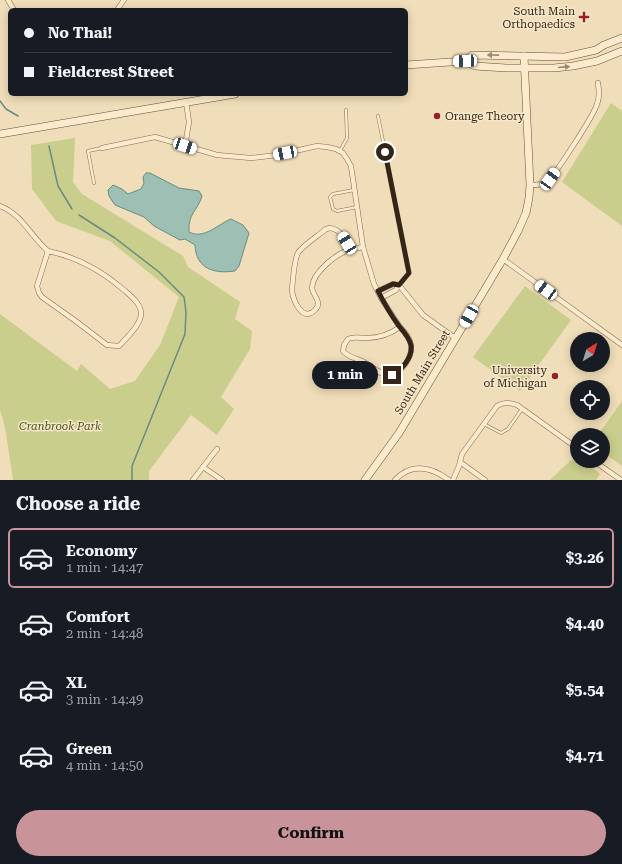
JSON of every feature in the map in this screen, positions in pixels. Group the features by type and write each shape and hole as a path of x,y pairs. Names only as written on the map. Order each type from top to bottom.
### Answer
{"main road":[{"path":"465,61 472,55 564,57 596,50 621,38"},
{"path":"408,65 465,61 475,66 506,68 554,68 597,61 622,51"},
{"name":"South Main Street","path":"365,480 399,433 503,259 526,213 530,185 524,56"},
{"path":"0,134 223,96"}],"street":[{"path":"530,185 545,183 550,179 566,156 593,115 597,106 599,93 598,83"},
{"path":"185,146 189,122 186,102"},
{"path":"102,148 144,138 155,137 217,155 241,158 268,156 317,146 327,147 339,151 347,159 350,166 363,247 374,284 381,298 409,340 411,351 408,360 400,370 392,375 383,374 363,361 346,355 343,351 344,345 350,338 380,336 400,327"},
{"path":"0,206 8,209 18,217 40,243 48,250 76,260 101,273 115,282 136,302 141,313 140,320 119,346 107,345 42,297 39,293 37,286 48,250"},
{"path":"349,250 340,231 330,228 298,253 292,295 300,310 308,313 316,309 318,299 313,290 313,281 332,259 338,254 363,247"},
{"path":"503,259 622,346"},
{"path":"378,291 393,284 399,285 423,315 455,338"},
{"path":"381,298 396,290 399,285"},
{"path":"453,480 462,454 497,406 503,402 510,403 523,409 570,443"},
{"path":"193,480 217,449"},
{"path":"460,462 485,480"},
{"path":"203,467 222,480"},
{"path":"395,480 407,471 417,468 432,470 448,480"},
{"path":"604,468 621,480"}],"lane":[{"path":"339,151 347,138 346,110"},
{"path":"378,116 409,273 399,285"},
{"path":"94,184 88,151 102,148"},
{"path":"354,190 333,194 330,197 333,209 337,211 357,207"},
{"path":"484,424 501,433 508,429 523,409"}],"green space":[{"path":"611,103 622,111 622,226 562,182"},
{"name":"Cranbrook Park","path":"75,138 73,182 82,194 183,256 188,267 240,302 235,319 252,331 250,349 221,397 234,409 217,435 191,415 149,471 149,480 13,480 5,427 0,410 0,314 77,371 81,364 110,389 135,381 160,345 179,297 110,241 56,221 32,189 31,145"},
{"path":"525,286 571,320 520,391 473,357"},
{"path":"622,401 622,466 610,457 610,428 603,428"},
{"path":"570,461 570,468 592,468 600,474 596,480 550,480"}],"water":[{"path":"146,173 150,173 179,188 199,191 202,196 198,206 191,216 189,232 195,234 205,233 231,219 243,225 249,233 239,266 235,271 220,272 208,268 199,260 195,245 185,239 180,240 154,226 144,217 115,205 109,196 108,190 113,185 122,189 128,194 141,189 144,183 143,177"}],"waterway":[{"path":"0,101 6,109 18,116"},
{"path":"49,146 58,186 72,209"},
{"path":"79,215 115,238 159,272 184,297 186,312 185,334 132,466 132,480"}],"place":[{"name":"South Main Orthopaedics","path":"584,17"},
{"name":"Orange Theory","path":"437,116"},
{"name":"University of Michigan","path":"555,376"}],"route":[{"path":"385,152 409,273 399,285 393,284 378,291 381,298 406,334 411,345 408,360 400,370 392,375"}]}
